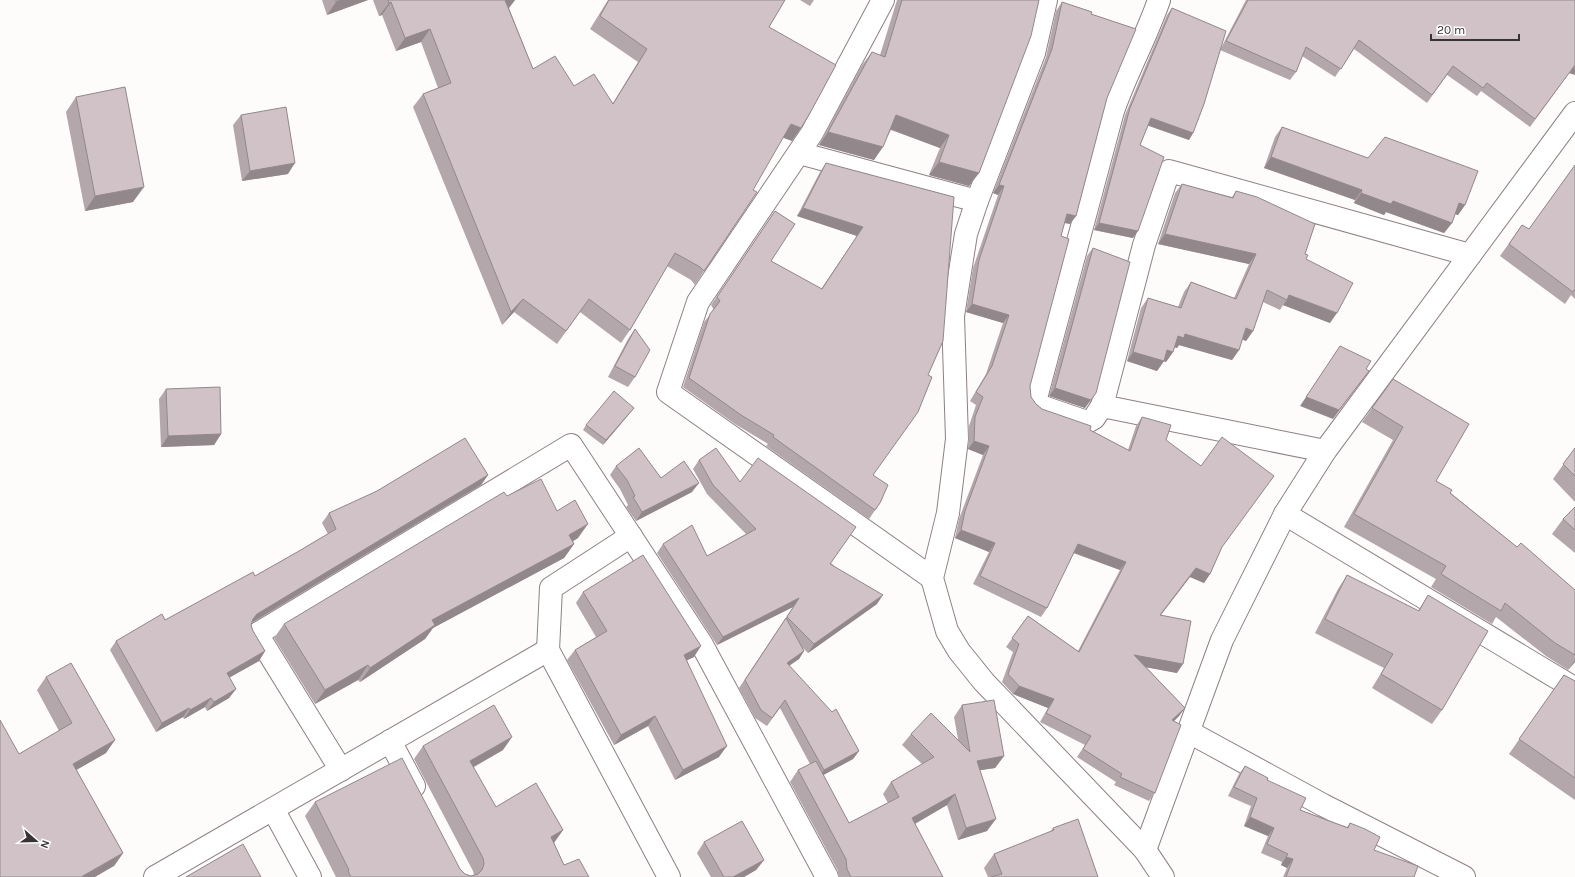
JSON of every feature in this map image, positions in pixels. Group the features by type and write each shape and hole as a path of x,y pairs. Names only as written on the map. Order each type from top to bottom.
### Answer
{"street":[{"path":"883,0 812,133 698,302 668,392 932,578"},
{"path":"1046,0 1034,53 977,201 966,234 953,316 957,439 948,513 932,578 947,631 960,651 984,682 1145,850 1162,877"},
{"path":"1159,0 1153,17 1122,85 1113,110 1036,398 1037,403 1043,407 1088,422 1094,418 1102,406 1144,245 1169,171 1470,255"},
{"path":"1145,850 1222,640 1285,514 1325,451 1575,113"},
{"path":"799,152 977,201"},
{"path":"1102,406 1325,451"},
{"path":"341,770 257,634 571,445 701,643 827,877"},
{"path":"1285,514 1569,685"},
{"path":"631,536 551,588 548,650 669,877"},
{"path":"155,877 548,650"},
{"path":"1189,732 1323,805 1464,877"},
{"path":"390,741 422,802"},
{"path":"272,809 310,877"}],"building":[{"path":"388,0 505,0 533,69 555,56 574,86 594,74 613,104 647,49 600,16 609,0 785,0 769,27 836,65 801,128 791,124 753,190 757,192 704,271 700,267 675,253 630,330 589,299 566,331 523,299 511,312 423,94 451,83 430,29 405,38 391,2 389,3"},
{"path":"902,0 1039,0 1031,36 979,173 939,162 949,135 896,115 883,147 828,132 872,52 885,57"},
{"path":"1248,0 1575,0 1575,65 1535,119 1487,83 1483,88 1453,66 1432,95 1359,40 1341,69 1306,47 1296,72 1226,41"},
{"path":"1062,2 1092,12 1091,14 1136,29 1107,98 1076,216 1067,214 1061,236 1069,239 1030,386 1031,397 1042,409 1091,426 1090,430 1130,451 1142,417 1171,425 1166,440 1201,466 1222,437 1274,476 1222,547 1210,574 1196,568 1160,615 1191,621 1183,664 1134,655 1185,708 1172,720 1181,725 1155,793 1120,777 1122,774 1083,749 1091,736 1046,713 1054,699 1019,686 1008,674 1019,644 1012,638 1028,616 1079,652 1126,562 1078,544 1047,608 980,576 995,543 961,530 965,511 989,446 974,441 975,417 983,397 976,392 992,366 1009,315 972,304 979,260 1004,186 999,185 1052,49"},
{"path":"1172,8 1226,31 1204,104 1193,133 1151,118 1140,145 1164,157 1138,231 1099,223 1130,108"},
{"path":"125,87 144,187 95,196 76,97"},
{"path":"286,107 295,163 250,171 241,115"},
{"path":"1282,127 1368,158 1385,137 1478,171 1465,205 1459,203 1452,223 1393,201 1391,204 1361,193 1362,190 1271,157"},
{"path":"826,163 954,197 943,341 928,375 932,377 918,412 873,475 888,485 880,503 875,510 773,437 774,435 741,415 689,378 710,314 720,301 717,297 775,211 795,224 771,261 822,289 863,227 803,208"},
{"path":"1575,165 1575,289 1573,292 1509,244 1522,225 1529,229"},
{"path":"1182,184 1233,198 1236,191 1257,197 1315,224 1305,254 1308,255 1306,259 1353,283 1337,313 1289,295 1287,300 1267,290 1253,331 1246,328 1239,350 1185,334 1184,338 1178,336 1173,352 1167,350 1164,361 1133,352 1148,298 1181,308 1191,282 1236,299 1256,254 1165,234"},
{"path":"1093,248 1130,262 1096,393 1091,400 1055,388"},
{"path":"635,329 650,350 635,377 615,366"},
{"path":"1340,346 1371,361 1366,369 1369,371 1339,410 1306,397"},
{"path":"1393,379 1469,424 1436,481 1452,490 1450,493 1517,547 1521,543 1575,590 1575,655 1555,643 1505,603 1501,611 1441,574 1446,566 1354,514 1403,427 1372,408"},
{"path":"220,387 221,434 168,436 166,389"},
{"path":"614,391 634,408 606,440 586,425"},
{"path":"465,438 488,475 257,614 251,625 265,651 227,673 236,689 214,702 211,698 162,723 116,641 162,614 165,620 253,572 255,576 299,551 336,529 329,513 377,491"},
{"path":"639,448 661,478 684,461 699,483 642,512 633,497 635,496 627,480 616,466"},
{"path":"716,448 740,482 758,458 856,527 830,564 883,595 814,644 787,617 799,598 723,637 663,544 692,525 707,556 756,529 713,485 699,460"},
{"path":"1575,448 1575,476 1563,464"},
{"path":"541,479 557,511 575,500 588,524 569,535 574,544 432,620 435,625 370,668 368,665 325,690 284,624 504,492 507,496"},
{"path":"1575,507 1575,530 1563,519"},
{"path":"643,555 701,646 684,655 727,746 683,770 655,716 621,735 575,650 607,631 583,592"},
{"path":"1347,575 1419,611 1428,595 1488,631 1442,710 1381,674 1393,654 1325,619"},
{"path":"786,618 804,651 787,663 832,712 836,709 859,751 824,770 785,700 772,718 761,710 745,680"},
{"path":"71,663 115,740 73,764 123,853 81,877 0,877 0,720 19,754 72,723 46,677"},
{"path":"1564,675 1575,681 1575,778 1519,739"},
{"path":"994,700 1004,756 977,761 996,819 966,828 955,794 912,818 943,877 851,877 847,869 846,859 798,770 816,761 849,823 899,797 891,782 934,757 911,734 931,713 970,752 962,705"},
{"path":"494,705 512,737 470,761 496,807 536,783 563,830 551,837 564,865 579,859 589,877 351,877 348,871 349,870 315,802 402,758 460,869 465,874 471,876 478,874 482,870 484,864 483,858 423,746"},
{"path":"1245,766 1268,778 1267,780 1306,798 1300,810 1348,828 1350,823 1380,837 1374,850 1418,866 1414,877 1286,877 1293,859 1286,857 1288,854 1267,844 1274,828 1250,817 1257,798 1234,787"},
{"path":"1078,819 1098,877 991,877 1002,874 994,854 1054,830 1053,828"},
{"path":"742,821 764,860 733,877 724,877 704,842"},
{"path":"243,844 261,877 186,877"}]}
